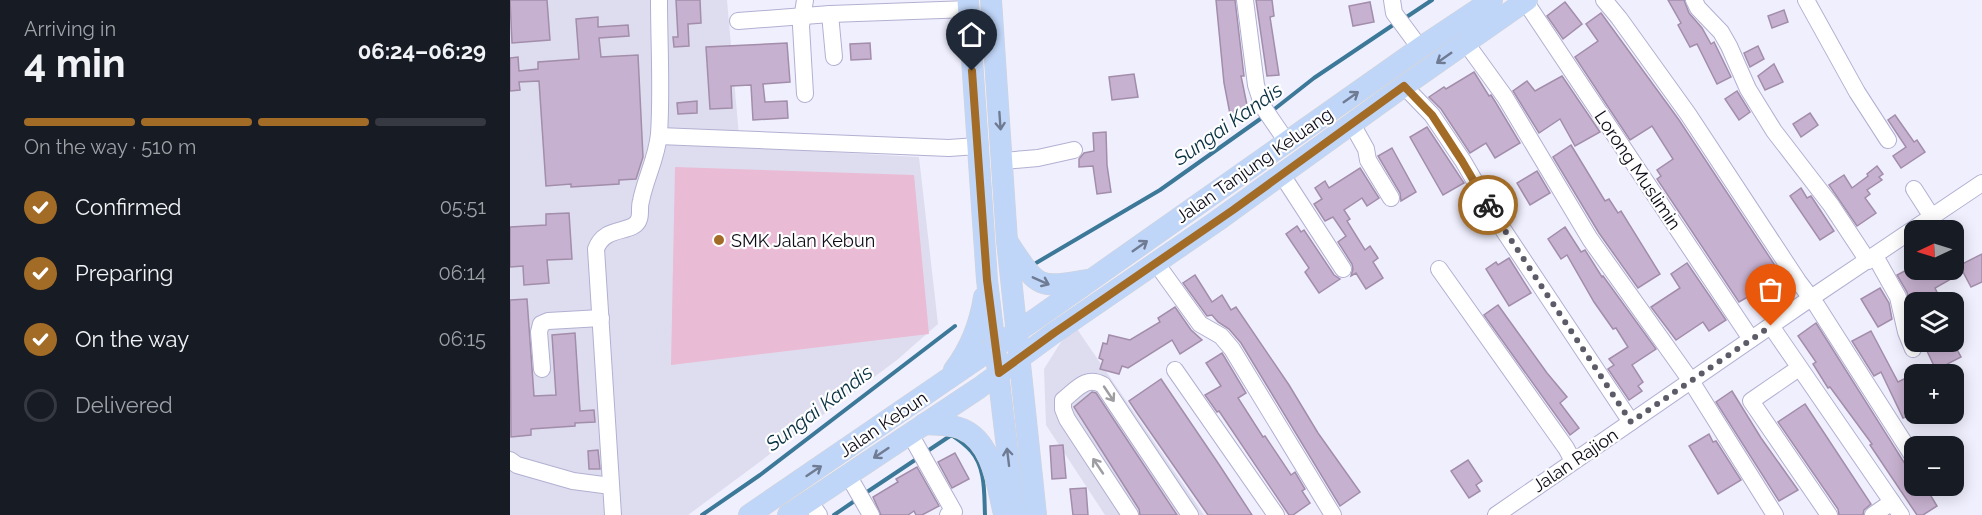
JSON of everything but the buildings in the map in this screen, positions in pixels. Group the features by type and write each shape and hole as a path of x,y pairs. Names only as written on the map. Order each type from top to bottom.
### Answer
{"main road":[{"path":"991,0 1008,241 1036,515"},
{"name":"Jalan Tanjung Keluang","path":"1017,332 1092,279 1281,135 1416,44 1492,0"},
{"name":"Jalan Tanjung Keluang","path":"1019,358 1282,175 1526,0"},
{"path":"968,5 987,280 1015,515"},
{"path":"1008,241 1031,276 1045,285 1060,285 1092,279"},
{"path":"946,380 962,360 973,338 983,306 987,280"},
{"name":"Jalan Kebun","path":"749,515 1017,332"},
{"name":"Jalan Kebun","path":"788,515 814,508 848,475 1019,358"},
{"path":"917,429 960,428 972,435 989,457 1004,515"}],"street":[{"path":"613,515 596,249 608,233 631,228 638,223 640,218 640,201 651,172 659,136 659,0"},
{"path":"1245,0 1256,85 1263,107 1281,135"},
{"name":"Lorong Muslimin","path":"1526,0 1751,339"},
{"path":"1604,0 1688,114 1798,281 1818,307 1904,443"},
{"path":"1694,0 1730,46 1748,89 1774,131 1898,297 1904,323"},
{"path":"1806,0 1857,92 1888,140"},
{"path":"738,21 804,8 830,14 968,5"},
{"path":"1393,6 1416,44"},
{"path":"804,8 805,94"},
{"path":"830,14 834,57"},
{"path":"1466,43 1505,97 1590,239 1693,385 1775,515"},
{"path":"1404,86 1432,115 1502,228 1631,422"},
{"path":"1352,124 1366,149 1368,160 1390,198"},
{"path":"659,136 958,148 977,146"},
{"path":"1003,161 1038,158 1074,150"},
{"path":"1282,175 1343,269"},
{"name":"Jalan Rajion","path":"1496,515 1631,422 1693,385 1771,326 1818,307 1871,259 1982,183"},
{"path":"1914,189 1932,217"},
{"path":"1156,263 1200,324 1221,336 1232,349 1334,515"},
{"path":"1438,268 1546,419 1573,461"},
{"path":"542,369 539,332 541,324 548,321 601,318"},
{"path":"1771,326 1897,508 1873,515"},
{"path":"1800,368 1751,401 1829,515"},
{"path":"1175,370 1275,515"},
{"path":"1130,515 1067,419 1063,409 1063,400 1088,381 1095,381 1103,385 1190,515"},
{"path":"917,429 953,514"},
{"path":"510,460 517,465 573,481 611,486"},
{"path":"848,475 871,515"}],"shaded area":[{"name":"SMK Jalan Kebun","path":"510,0 727,0 740,147 919,157 938,324 897,360 688,515 510,515"},
{"path":"675,167 914,175 929,334 671,365"},
{"path":"1075,326 1204,515 1105,515 1046,425 1044,369 1061,342"}],"waterway":[{"name":"Sungai Kandis","path":"1405,18 1432,0"},
{"name":"Sungai Kandis","path":"1272,111 1314,78 1396,23"},
{"name":"Sungai Kandis","path":"1036,263 1160,190 1263,117"},
{"name":"Sungai Kandis","path":"702,515 760,475 955,326"},
{"path":"926,452 950,436 969,449 976,458 982,473 985,515"},
{"path":"864,494 918,458"},
{"path":"834,515 856,500"}],"way so far":[{"path":"1488,205 1631,422 1771,326"}],"place":[{"name":"SMK Jalan Kebun","path":"719,240"}],"route":[{"path":"972,71 987,280 999,373 1233,210 1404,86 1432,115 1488,205"}]}
